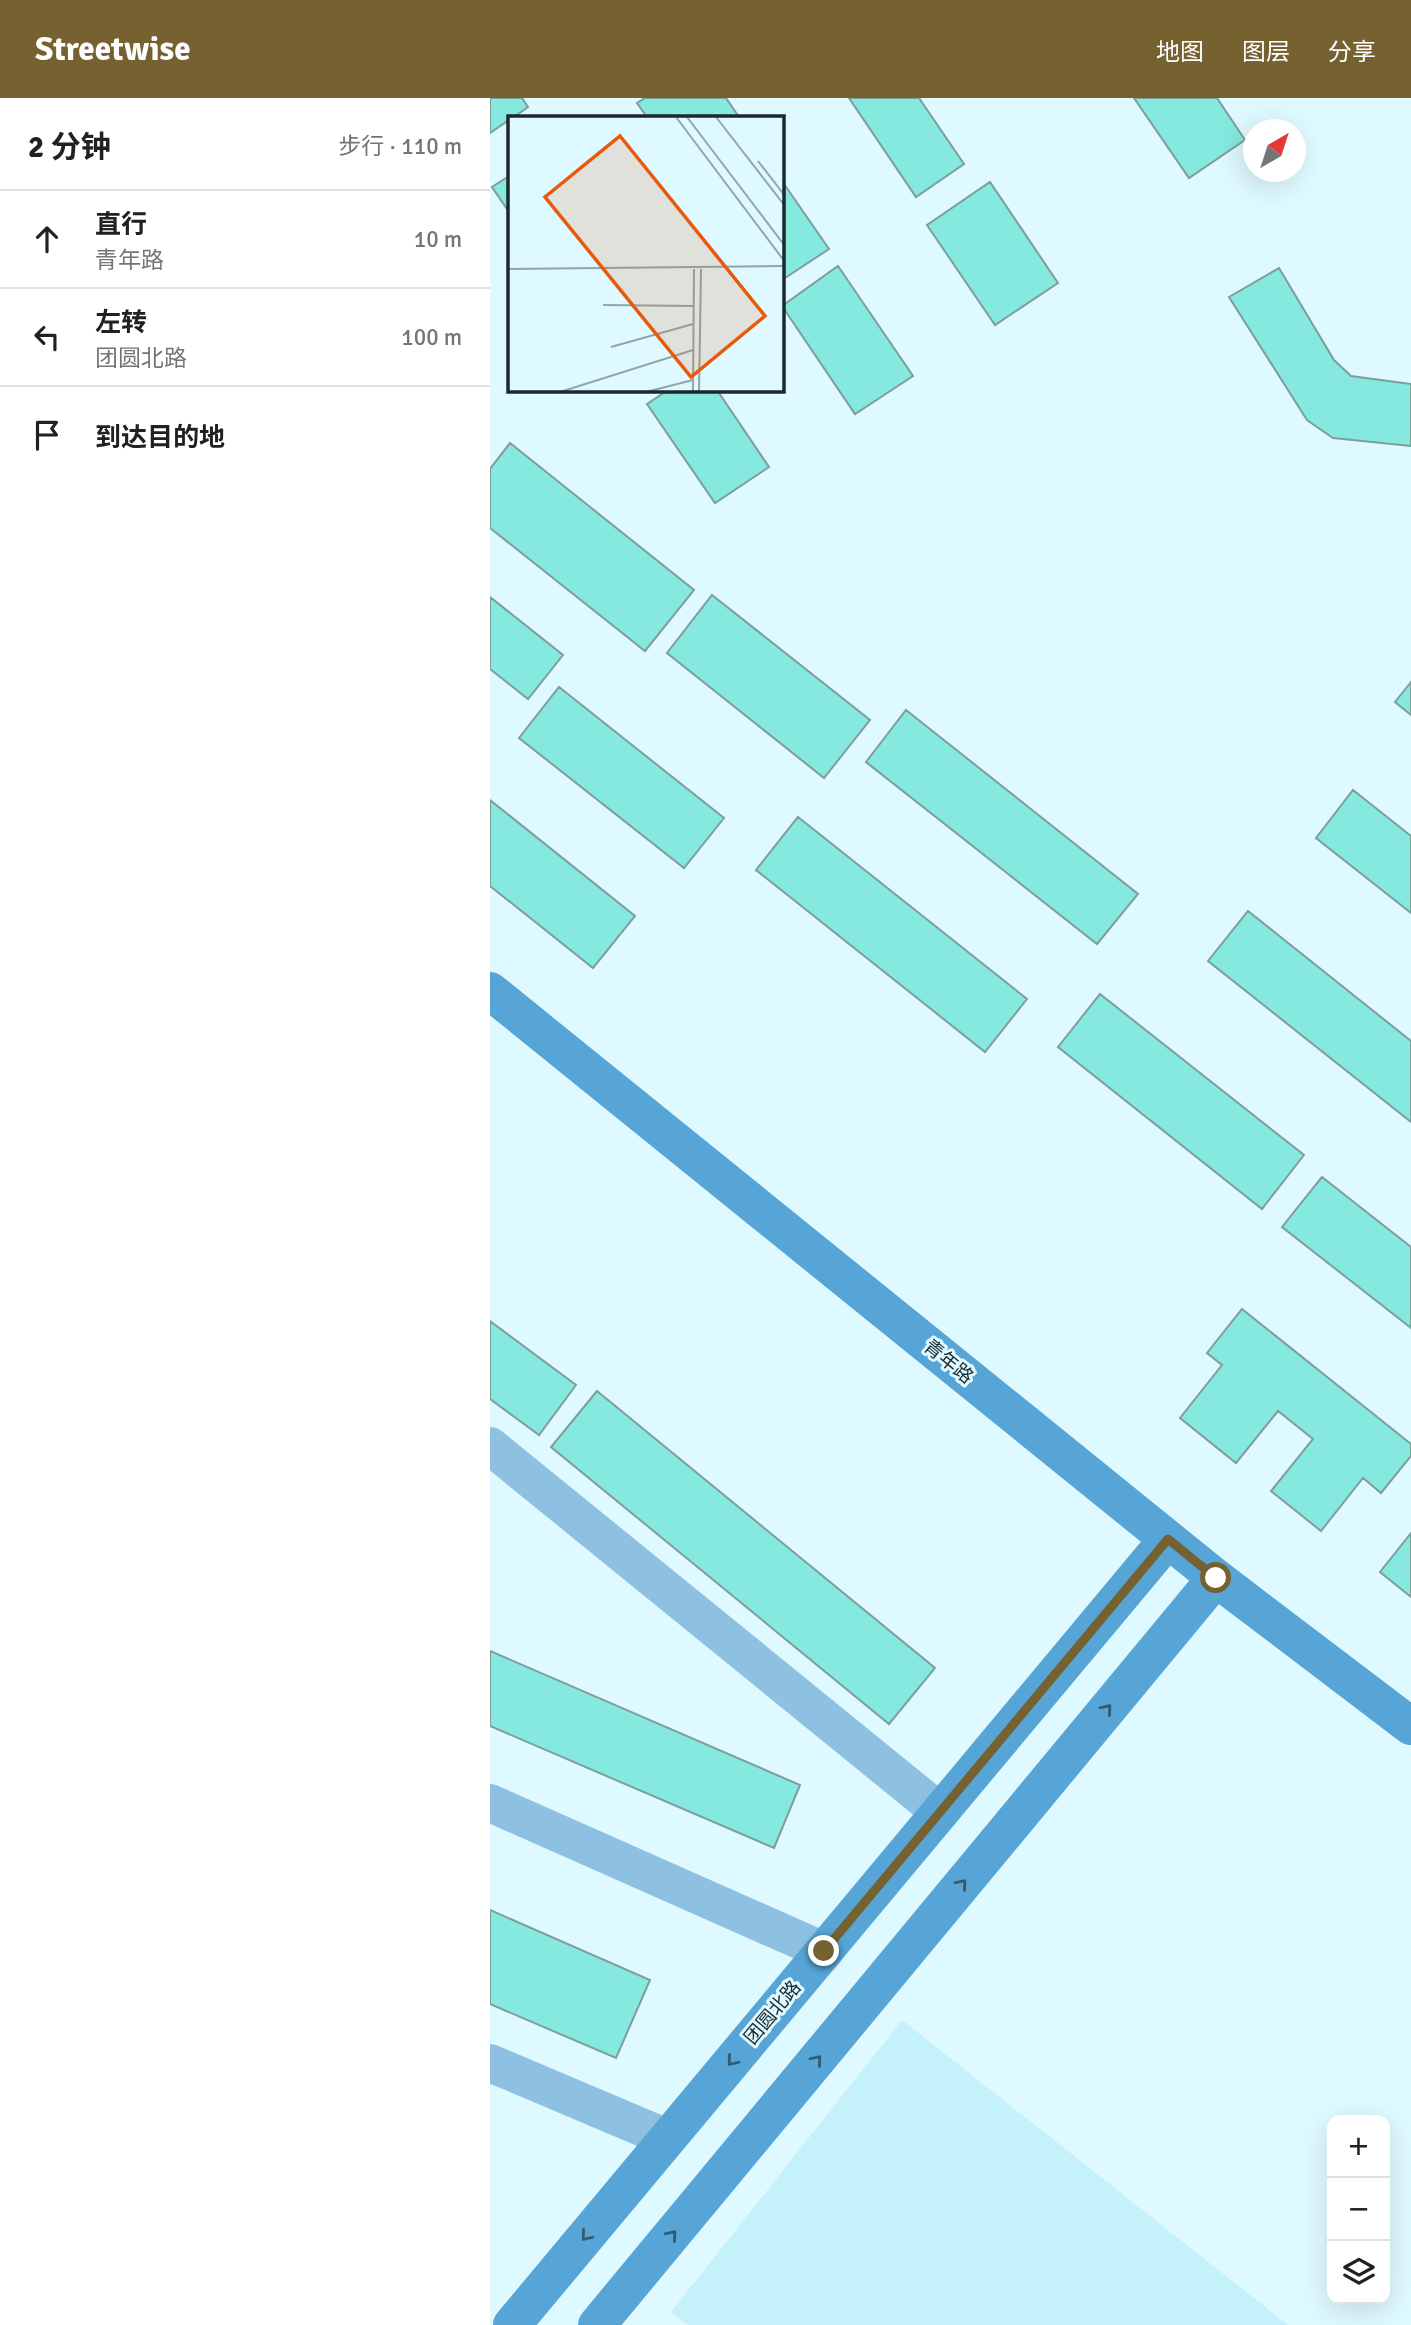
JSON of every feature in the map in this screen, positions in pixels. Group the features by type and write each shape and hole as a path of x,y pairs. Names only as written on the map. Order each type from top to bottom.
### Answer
{"main road":[{"name":"青年路","path":"490,991 1216,1578 1411,1726"},
{"name":"团圆北路","path":"512,2325 1168,1539"},
{"path":"597,2325 1216,1578"}],"street":[{"path":"490,1446 940,1812"},
{"path":"490,1803 824,1951"},
{"path":"490,2063 667,2138"}],"shaded area":[{"path":"902,2020 1288,2325 688,2325 671,2312"}],"building":[{"path":"490,98 522,98 528,107 515,116 508,116 508,121 490,133"},
{"path":"645,98 726,98 738,116 646,116 637,103"},
{"path":"849,98 919,98 964,164 916,197"},
{"path":"1134,98 1217,98 1243,137 1243,141 1189,178"},
{"path":"508,177 508,211 492,187"},
{"path":"990,182 1058,283 995,325 927,225"},
{"path":"784,184 829,249 784,279"},
{"path":"838,266 913,376 855,414 784,309 784,305"},
{"path":"1279,268 1334,360 1351,376 1411,384 1411,446 1333,438 1307,420 1229,297"},
{"path":"665,392 718,392 769,467 715,503 647,404"},
{"path":"510,443 694,590 645,651 490,528 490,469"},
{"path":"712,595 870,720 824,778 667,653"},
{"path":"490,597 563,655 528,699 490,669"},
{"path":"1411,682 1411,715 1395,702"},
{"path":"559,687 724,818 684,868 519,738"},
{"path":"906,710 1138,894 1097,944 866,762"},
{"path":"1353,790 1411,836 1411,913 1316,838"},
{"path":"490,800 635,916 593,968 490,886"},
{"path":"798,817 1027,999 985,1052 756,870"},
{"path":"1248,911 1411,1041 1411,1122 1208,961"},
{"path":"1100,994 1304,1155 1262,1209 1058,1047"},
{"path":"1322,1177 1411,1247 1411,1328 1282,1227"},
{"path":"1242,1309 1411,1444 1411,1456 1381,1493 1363,1478 1321,1531 1271,1491 1313,1439 1278,1411 1236,1463 1180,1418 1222,1365 1207,1353"},
{"path":"490,1321 576,1385 539,1435 490,1399"},
{"path":"597,1391 935,1668 889,1724 551,1447"},
{"path":"1411,1533 1411,1597 1380,1572"},
{"path":"490,1651 800,1785 774,1848 490,1726"},
{"path":"490,1910 650,1980 616,2058 490,2004"}],"route":[{"path":"824,1951 1168,1539 1216,1578"}]}
